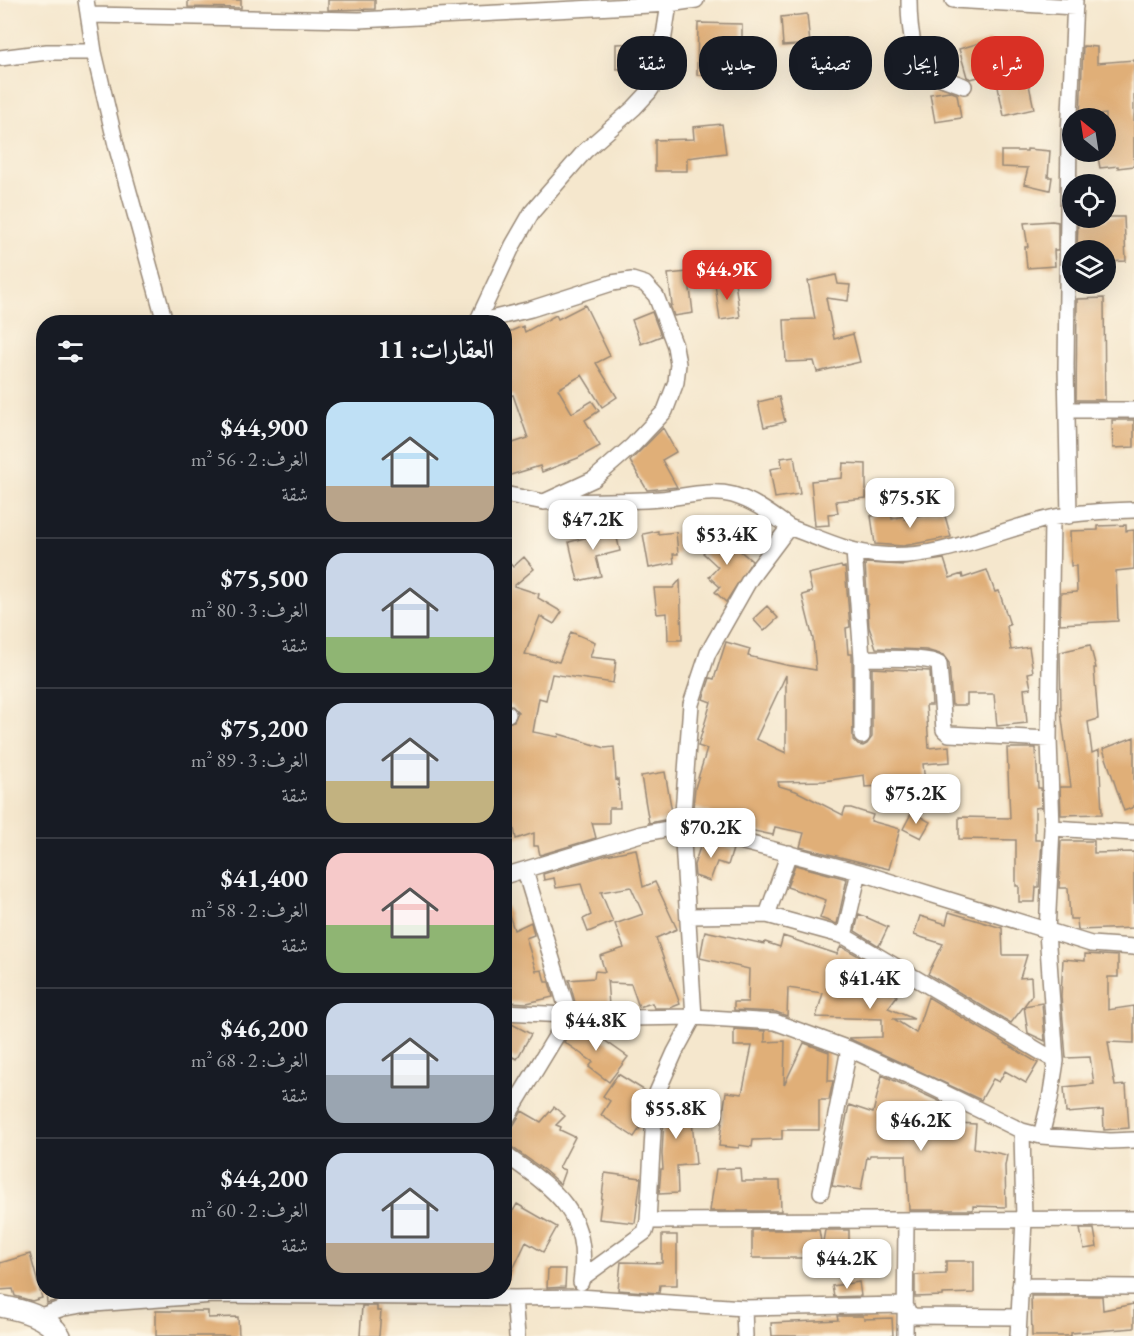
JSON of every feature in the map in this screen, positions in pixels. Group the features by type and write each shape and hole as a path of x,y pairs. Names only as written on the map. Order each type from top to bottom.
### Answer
{"main road":[{"path":"0,1306 38,1317 51,1325 60,1336"}],"street":[{"path":"163,315 125,180 94,52 88,8 359,21 669,4 696,0"},
{"path":"909,0 909,28 925,68 932,74 964,86"},
{"path":"953,0 1075,3 1069,137 1067,410 1069,516"},
{"path":"480,315 513,245 532,212 585,151 634,108 657,80 669,4"},
{"path":"0,58 47,52 94,52"},
{"path":"506,315 612,283 632,280 645,284 656,296 675,346 678,364 676,382 665,411 632,446 594,479 544,502"},
{"path":"1067,410 1134,410"},
{"path":"512,496 544,502 632,501 715,493 732,495 769,512 789,527 854,551 881,555 920,554 944,550 1052,518 1134,510"},
{"path":"1041,1136 1056,1061 1047,932 1053,828 1049,739 1052,518"},
{"path":"582,1278 645,1232 648,1221 655,1097 694,1017 682,826 691,704 708,653 750,579 789,527"},
{"path":"854,551 862,658 861,736"},
{"path":"862,658 936,662 940,669 944,730 949,734 1049,739"},
{"path":"512,874 641,834 682,826 859,872 1091,944 1134,947"},
{"path":"1053,828 1134,833"},
{"path":"767,915 789,853"},
{"path":"512,1109 569,1015 525,871"},
{"path":"844,936 859,872"},
{"path":"688,916 767,915 844,936 1056,1061"},
{"path":"512,1012 628,1018 694,1017 775,1022 849,1049 1022,1131 1041,1136 1110,1141 1134,1140"},
{"path":"821,1192 849,1049"},
{"path":"1018,1336 1024,1220 1022,1131"},
{"path":"512,1160 545,1184 571,1213 579,1227 584,1247 579,1297"},
{"path":"648,1221 1134,1219"},
{"path":"905,1336 906,1220"},
{"path":"1020,1286 1134,1287"},
{"path":"517,1336 514,1298 579,1297 744,1308 905,1305"},
{"path":"38,1317 63,1308 81,1305 148,1299"},
{"path":"905,1305 909,1313 914,1316 1018,1317"},
{"path":"744,1308 745,1336"}],"building":[{"path":"188,0 241,0 241,8 188,7"},
{"path":"328,0 375,0 375,9 328,10"},
{"path":"807,14 809,36 789,36 789,46 783,46 781,17"},
{"path":"698,23 742,24 742,36 699,36 699,75 697,75"},
{"path":"616,44 617,44 616,69"},
{"path":"971,46 971,79 967,77 959,49"},
{"path":"1083,46 1097,47 1097,63 1134,60 1134,166 1100,168 1099,162 1116,162 1116,108 1080,108"},
{"path":"999,90 1030,90 1034,109 1004,116"},
{"path":"949,91 957,94 961,118 935,122 930,94"},
{"path":"722,124 726,153 687,158 687,171 655,171 655,140 694,139 693,127"},
{"path":"1027,149 1050,151 1048,177 1052,177 1050,190 1024,184 1028,168 1001,167 1001,151 1027,151"},
{"path":"1116,217 1124,217 1126,261 1116,262 1116,240 1077,240 1078,228 1116,228"},
{"path":"1058,222 1058,250 1054,250 1055,266 1027,268 1025,247 1028,247 1024,223"},
{"path":"688,272 693,313 674,316 670,305 672,305 668,274"},
{"path":"836,275 838,284 850,285 848,301 826,298 834,339 853,334 860,362 817,372 814,361 786,362 784,320 815,319 808,281"},
{"path":"735,282 740,317 720,320 715,284"},
{"path":"1104,298 1105,400 1076,400 1077,299"},
{"path":"585,305 610,356 596,363 617,397 602,407 582,375 558,389 572,413 592,401 599,411 585,420 600,446 578,458 542,472 540,466 512,475 512,443 528,438 512,395 512,331 523,326 525,332 556,315 558,319"},
{"path":"652,312 661,336 641,344 632,320"},
{"path":"779,397 785,422 764,427 758,402"},
{"path":"1112,420 1134,420 1134,447 1113,448"},
{"path":"663,428 676,452 662,460 677,487 647,490 630,461"},
{"path":"794,456 800,494 775,498 770,469 782,467 781,458"},
{"path":"843,463 866,464 866,498 836,501 838,513 828,514 829,525 815,526 811,481 842,478"},
{"path":"943,509 951,537 903,546 875,544 871,516 891,513 892,519 904,516 905,519"},
{"path":"614,525 620,551 596,557 601,576 578,581 569,542 592,536 591,530"},
{"path":"1126,525 1126,531 1134,530 1134,569 1116,571 1118,621 1060,624 1061,593 1077,592 1076,566 1071,566 1070,531 1098,530 1098,526"},
{"path":"658,531 658,534 676,532 678,554 673,554 674,563 649,568 643,534"},
{"path":"720,534 752,561 726,602 715,592 720,587 709,577 718,567 703,553"},
{"path":"524,557 534,569 514,586 539,594 538,598 562,612 554,624 540,616 525,654 559,662 571,632 595,642 590,657 616,660 613,683 552,674 546,700 539,698 533,732 558,737 559,734 605,748 614,747 620,808 609,808 609,823 592,823 596,838 540,855 538,846 534,846 534,833 516,839 512,819 512,722 518,712 512,706 512,566"},
{"path":"944,559 950,578 962,574 963,578 987,570 995,592 999,591 1010,625 1007,626 1011,650 1029,647 1033,672 1028,673 1031,688 1024,689 1027,723 997,726 994,694 967,694 967,705 952,705 949,663 943,655 926,650 876,648 869,627 865,563 904,565"},
{"path":"845,567 850,627 846,628 848,654 852,654 853,740 858,745 867,744 872,737 872,668 930,671 932,705 926,705 929,748 949,746 950,762 923,764 925,783 865,787 864,775 824,781 778,782 779,786 796,791 843,815 845,808 851,808 873,815 871,821 900,829 889,869 800,847 804,833 775,827 773,835 740,828 739,831 708,823 711,813 693,807 695,788 707,749 698,746 711,702 703,699 710,678 714,679 726,642 750,649 748,656 816,670 813,639 802,595 812,592 808,574","holes":["786,675 786,753 756,739"]},
{"path":"680,580 682,640 668,640 667,613 657,614 654,588 673,588"},
{"path":"767,606 778,618 764,631 753,619"},
{"path":"1090,645 1096,668 1094,668 1098,719 1088,722 1092,753 1099,750 1102,814 1061,815 1060,787 1071,787 1061,711 1060,652"},
{"path":"1134,737 1134,807 1124,811 1103,749"},
{"path":"1007,748 1036,748 1038,788 1041,788 1042,807 1035,808 1035,840 1042,840 1039,887 1036,887 1035,902 1019,902 1019,886 1016,886 1016,840 959,839 959,817 1010,818"},
{"path":"665,772 672,812 668,812 669,819 649,823 641,776"},
{"path":"912,812 930,822 921,838 903,829"},
{"path":"702,841 733,849 728,865 717,862 710,881 695,876 694,865"},
{"path":"1061,841 1094,841 1094,853 1134,852 1134,928 1078,930 1077,919 1070,919 1068,888 1059,888"},
{"path":"636,849 643,887 655,882 677,929 656,938 680,1004 670,1008 654,1008 652,1003 639,1007 631,984 609,983 607,979 609,1006 576,1006 569,980 594,978 595,971 605,972 600,956 624,948 615,924 643,914 631,887 601,892 613,922 588,932 583,919 591,915 581,884 556,888 554,878 544,880 543,874 606,855"},
{"path":"795,865 847,879 837,924 820,918 826,900 787,887"},
{"path":"949,912 1002,928 1003,955 1027,955 1020,978 1031,977 1032,995 1011,1023 928,974 943,944 914,935 920,916 946,924"},
{"path":"859,914 888,927 879,946 855,931"},
{"path":"531,922 534,935 526,938 536,971 542,970 545,982 549,982 553,997 527,1003 512,1002 512,924 514,930"},
{"path":"705,931 780,947 783,936 837,954 841,946 871,963 870,967 897,996 888,1008 914,1019 894,1019 916,1033 928,997 1038,1063 1026,1083 1005,1071 999,1082 993,1079 981,1100 848,1038 882,1037 882,1019 816,1017 823,993 788,988 787,1016 776,1012 734,1010 734,1002 748,1002 749,969 700,958"},
{"path":"1085,954 1118,956 1118,977 1108,977 1108,1010 1134,1006 1134,1043 1108,1042 1115,1086 1126,1085 1129,1128 1104,1130 1103,1110 1066,1113 1064,1087 1094,1084 1090,1057 1066,1058 1061,996 1063,959 1085,961"},
{"path":"1042,1003 1045,1041 1028,1033 1024,1006"},
{"path":"512,1024 531,1034 517,1059 512,1057"},
{"path":"574,1025 584,1026 628,1057 609,1082 589,1067 593,1062 564,1042"},
{"path":"734,1029 765,1031 765,1042 785,1041 784,1085 804,1043 829,1052 828,1081 833,1081 829,1100 819,1100 819,1130 782,1130 782,1139 753,1140 752,1147 719,1146 726,1092 742,1094 752,1046 734,1046"},
{"path":"618,1074 647,1092 644,1122 634,1137 601,1115 610,1101 603,1096"},
{"path":"882,1075 941,1102 936,1122 976,1124 974,1148 1007,1155 1006,1207 973,1206 973,1210 909,1210 906,1155 870,1155 869,1158 867,1157 861,1190 832,1186 849,1105 873,1113"},
{"path":"667,1093 692,1095 691,1110 696,1164 677,1166 678,1193 659,1194 661,1169 663,1169"},
{"path":"554,1107 565,1116 556,1125 561,1127 560,1130 575,1137 559,1168 565,1170 560,1184 512,1147 512,1128 522,1111 541,1122"},
{"path":"740,1168 741,1181 780,1181 781,1211 710,1211 716,1169"},
{"path":"605,1173 641,1178 635,1223 599,1219"},
{"path":"517,1204 557,1227 543,1252 526,1242 512,1271 512,1213"},
{"path":"1080,1229 1094,1229 1097,1247 1084,1249"},
{"path":"752,1230 819,1230 822,1247 825,1230 849,1230 849,1258 752,1258"},
{"path":"662,1235 677,1235 677,1285 660,1285 659,1293 618,1290 621,1262 662,1263"},
{"path":"30,1254 36,1276 36,1299 39,1299 32,1301 15,1296 13,1289 0,1290 0,1263"},
{"path":"946,1261 974,1261 974,1293 915,1297 915,1275 946,1274"},
{"path":"548,1269 566,1269 565,1287 547,1288"},
{"path":"859,1282 861,1296 834,1297 832,1286"},
{"path":"1031,1296 1102,1296 1103,1310 1134,1304 1134,1328 1071,1333 1071,1336 1032,1336"},
{"path":"47,1299 62,1299 47,1303"},
{"path":"362,1306 377,1306 377,1311 381,1311 379,1336 360,1336"},
{"path":"156,1311 208,1311 208,1318 238,1317 239,1336 156,1336"},
{"path":"837,1316 863,1316 864,1319 892,1318 893,1336 772,1336 771,1323 838,1320"}]}
